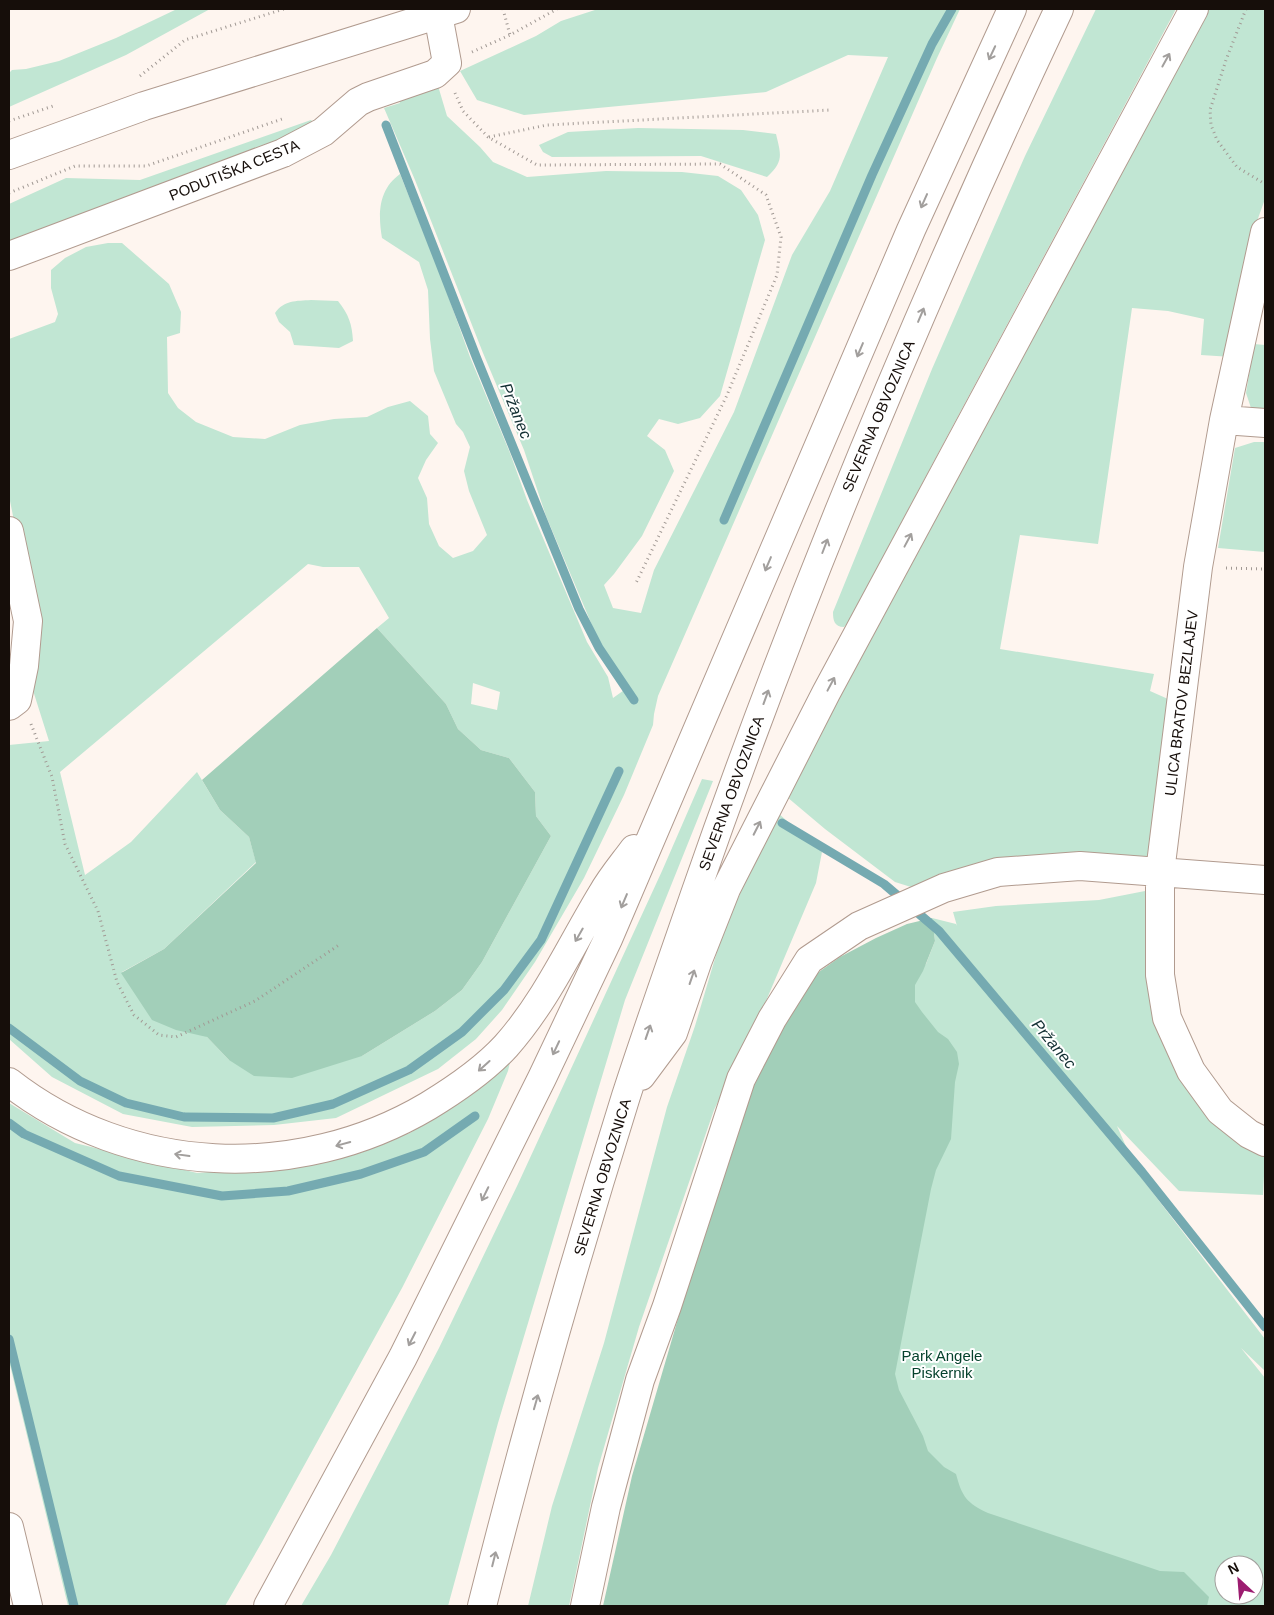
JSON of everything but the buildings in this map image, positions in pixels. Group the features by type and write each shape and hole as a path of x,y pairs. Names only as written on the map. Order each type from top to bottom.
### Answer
{"main road":[{"path":"268,1606 403,1357 474,1217 604,948 903,248 1012,9"},
{"name":"SEVERNA OBVOZNICA","path":"482,1606 506,1509 568,1290 627,1095 724,811 833,526 951,245 1059,9"},
{"path":"627,1095 673,1033 698,960 726,889 771,800 862,626 1194,9"},
{"path":"9,156 144,106 444,11 447,63"},
{"name":"PODUTIŠKA CESTA","path":"9,256 283,153 323,132 363,100 435,74 447,63"},
{"name":"ULICA BRATOV BEZLAJEV","path":"1265,232 1224,420 1198,567 1160,872 1160,975 1167,1018 1190,1072 1220,1111 1249,1134 1265,1142"},
{"path":"1224,420 1265,423"},
{"path":"9,531 28,621 24,666 17,700 9,706"},
{"path":"9,1082 28,1096 78,1124 113,1139 156,1151 200,1157 268,1157 306,1153 329,1148 373,1134 412,1116 444,1096 466,1081 506,1046 551,984 603,892 664,808"},
{"path":"584,1606 606,1507 640,1380 667,1306 741,1079 772,1019 809,960 859,926 944,888 998,872 1080,866 1265,880"},
{"path":"9,1527 28,1606"}],"path":[{"path":"137,78 185,40 284,9"},
{"path":"503,9 510,35"},
{"path":"557,9 510,35 447,63 455,94 463,111 488,137 537,165 720,164 766,194 781,237 777,275 726,396 635,585"},
{"path":"1246,9 1226,60 1210,110 1211,124 1216,140 1237,167 1265,184"},
{"path":"9,121 64,103"},
{"path":"488,137 547,125 830,110"},
{"name":"PODUTIŠKA CESTA","path":"9,193 75,166 146,166 292,116"},
{"path":"1198,567 1265,569"},
{"path":"31,723 52,777 65,844 98,910 116,982 134,1015 159,1036 176,1037 255,1001 339,945"}],"green space":[{"path":"177,9 210,9 126,55 9,107 9,73 12,70 26,69 59,61 116,38"},
{"path":"598,9 960,9 658,696 653,725 624,795 584,878 535,962 502,1010 476,1039 438,1069 336,1118 274,1125 192,1127 123,1114 52,1077 9,1039 9,745 49,741 30,681 35,625 9,496 9,339 55,322 58,314 51,288 51,270 65,258 86,247 108,243 122,243 169,284 181,312 180,333 167,337 168,393 178,408 196,422 233,437 265,439 300,425 334,419 367,417 388,407 410,401 428,416 430,434 438,443 426,460 418,478 427,498 429,524 439,546 453,558 473,551 487,535 469,491 464,471 470,447 463,432 456,424 434,371 430,339 428,290 419,262 382,238 381,203 387,187 400,174 527,500 587,642 608,677 613,698 627,688 605,656 546,516 524,450 384,108 400,103 396,91 436,79 447,116 493,162 527,177 606,171 682,172 718,176 741,190 758,215 765,240 720,396 700,418 678,424 659,419 647,436 665,450 674,471 642,536 604,585 613,608 641,613 654,570 734,412 792,255 830,191 888,57 848,55 766,92 524,115 477,100 460,71 536,36 561,21","holes":["308,564 323,567 359,567 389,618 377,628 446,704 458,729 481,750 509,758 535,792 536,816 551,836 482,962 462,990 435,1011 362,1056 229,1060 207,1037 122,972 164,949 256,862 249,837 220,810 197,772 131,842 85,875 60,772","473,683 500,692 497,710 471,704"]},
{"path":"1096,9 1176,9 850,620 844,627 838,626 834,620 833,612 932,369 1025,156"},
{"path":"1209,9 1265,9 1265,199 1247,249 1232,357 1201,355 1204,319 1168,311 1132,308 1098,544 1020,535 1000,649 1154,674 1150,691 1168,699 1153,861 1124,863 1079,851 1056,857 947,875 911,887 895,882 825,829 787,797 1123,161"},
{"path":"311,120 323,132 9,256 9,204 66,178 140,180"},
{"path":"638,128 743,130 776,134 780,153 779,162 767,177 701,156 552,157 543,152 539,145 568,132"},
{"path":"311,300 338,301 349,320 353,341 339,348 294,345 290,332 279,322 275,313 286,303"},
{"path":"1254,344 1265,345 1265,410 1251,408 1246,393"},
{"path":"1254,442 1265,442 1265,552 1218,548 1235,448"},
{"path":"377,628 446,704 458,729 481,750 509,758 535,792 536,816 551,836 482,962 462,990 435,1011 362,1056 292,1078 254,1076 229,1060 207,1037 176,1030 152,1020 121,973 164,949 256,863 249,837 220,810 202,780"},
{"path":"702,779 713,781 625,1000 498,1423 448,1606 301,1606 331,1555 439,1348 518,1184 662,871"},
{"path":"778,813 822,852 816,883 766,1001 714,1110 639,1327 598,1468 569,1606 528,1606 552,1506 604,1343 667,1107 695,1026 724,928"},
{"name":"Park Angele Piskernik","path":"1145,891 1153,918 1153,995 1231,1134 1265,1157 1263,1195 1179,1191 1117,1126 1136,1169 1143,1180 1265,1339 1265,1371 1241,1348 1265,1378 1265,1606 620,1606 774,1074 926,964 935,941 932,918 956,924 957,926 953,912 996,906 1099,900"},
{"path":"932,918 935,941 915,985 915,1002 938,1032 948,1039 957,1052 959,1064 955,1082 951,1139 936,1170 931,1189 895,1374 899,1390 923,1436 928,1451 944,1467 956,1474 963,1494 975,1506 988,1513 1160,1571 1184,1572 1209,1597 1207,1606 603,1606 632,1476 694,1264 755,1074 801,992 816,974 840,957 876,938 907,924"},
{"path":"512,1053 508,1071 488,1119 402,1288 225,1606 68,1606 9,1361 9,1103 75,1143 197,1173 306,1164 410,1133 467,1096"}],"waterway":[{"path":"724,520 872,175 932,44 952,9"},
{"name":"Pržanec","path":"386,125 477,359 579,609 599,648 634,700"},
{"path":"9,1028 80,1081 126,1103 184,1117 273,1118 333,1104 409,1070 462,1032 504,990 541,940 619,771"},
{"name":"Pržanec","path":"782,823 884,884 939,931 1142,1172 1265,1327"},
{"path":"9,1123 24,1134 119,1176 222,1196 288,1191 361,1174 424,1152 475,1116"},
{"path":"9,1339 74,1606"}]}
